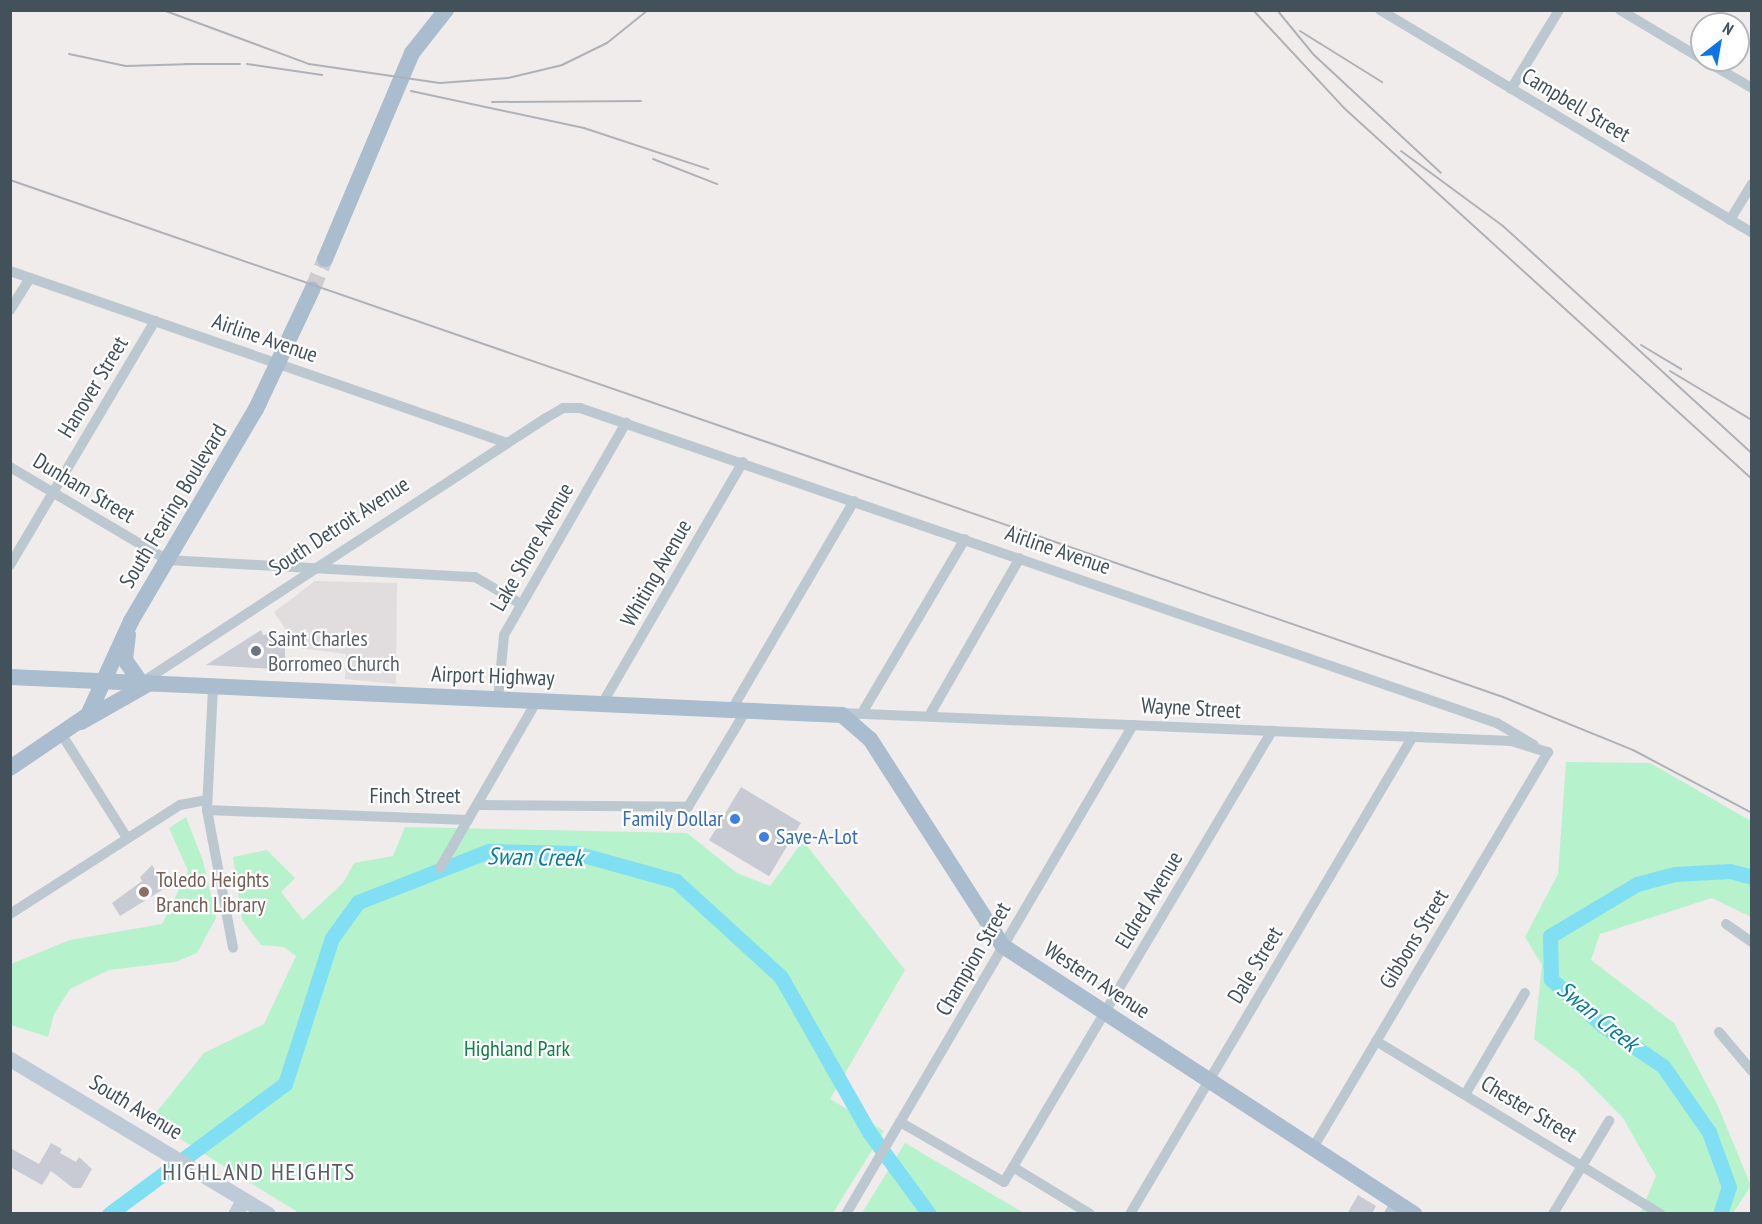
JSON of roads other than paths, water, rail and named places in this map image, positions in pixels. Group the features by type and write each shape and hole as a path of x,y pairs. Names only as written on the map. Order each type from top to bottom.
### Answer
{"main road":[{"path":"325,259 412,53 443,12"},
{"name":"South Fearing Boulevard","path":"62,735 78,724 92,707 101,682 131,621 280,364 312,290"},
{"path":"78,724 146,683 126,660 131,621"},
{"name":"Airport Highway","path":"10,677 831,713"},
{"name":"Western Avenue","path":"831,713 848,718 866,734 1004,946 1313,1147 1393,1208 1414,1214"},
{"path":"10,768 62,735"}],"street":[{"name":"Campbell Street","path":"1380,10 1752,233"},
{"path":"1511,89 1559,10"},
{"path":"1620,10 1690,52"},
{"path":"1724,72 1752,88"},
{"path":"1730,220 1752,184"},
{"name":"Airline Avenue","path":"10,271 507,443"},
{"path":"10,310 30,278"},
{"name":"Hanover Street","path":"10,565 155,321"},
{"name":"Airline Avenue","path":"563,408 580,408 743,462 1497,723 1534,744"},
{"name":"South Detroit Avenue","path":"146,683 315,569 563,408"},
{"name":"Lake Shore Avenue","path":"498,699 504,638 521,604 626,423"},
{"name":"Whiting Avenue","path":"602,704 743,462"},
{"name":"Dunham Street","path":"10,467 167,560 475,577 521,604"},
{"path":"739,709 854,501"},
{"path":"862,713 965,539"},
{"path":"929,716 1020,558"},
{"path":"213,687 206,805 233,948"},
{"path":"477,805 537,701"},
{"name":"Finch Street","path":"10,914 180,805 468,819 477,805 688,807 739,709"},
{"name":"Wayne Street","path":"831,713 1413,736 1534,744 1548,752"},
{"name":"Champion Street","path":"846,1214 1133,725"},
{"name":"Eldred Avenue","path":"900,1122 1004,1182 1272,731"},
{"path":"62,735 127,838"},
{"name":"Dale Street","path":"1130,1214 1413,736"},
{"name":"Gibbons Street","path":"1313,1147 1548,752"},
{"path":"440,868 468,819"},
{"path":"1726,924 1752,942"},
{"path":"1466,1093 1525,993"},
{"path":"1719,1032 1752,1071"},
{"name":"Chester Street","path":"1376,1041 1583,1164 1660,1214"},
{"name":"South Avenue","path":"10,1059 268,1214"},
{"path":"1553,1214 1609,1121"},
{"path":"1013,1167 1090,1214"},
{"path":"235,1214 237,1195"}],"waterway":[{"name":"Swan Creek","path":"109,1214 285,1084 332,938 358,902 489,851 576,853 676,881 781,977 869,1132 929,1214"},
{"name":"Swan Creek","path":"1720,1214 1729,1187 1709,1132 1663,1066 1602,1025 1551,979 1550,936 1637,884 1675,874 1730,871 1752,877"}],"tunnel":[{"path":"312,290 325,259"}],"railway":[{"path":"163,10 309,64 440,83 508,78 562,65 607,43 648,10"},
{"path":"1253,10 1344,108 1752,479"},
{"path":"1277,10 1314,55 1441,173"},
{"path":"1300,31 1382,82"},
{"path":"69,54 126,66 193,64"},
{"path":"185,64 240,64"},
{"path":"247,64 322,75"},
{"path":"411,91 584,128 708,169"},
{"path":"492,102 641,101"},
{"path":"1401,151 1503,226 1752,453"},
{"path":"653,159 717,184"},
{"path":"10,180 1503,697 1633,750 1752,813"},
{"path":"1641,345 1681,369"},
{"path":"1670,371 1752,420"}],"place":[{"name":"Saint Charles Borromeo Church","path":"256,651"},
{"name":"Family Dollar","path":"735,819"},
{"name":"Save-A-Lot","path":"764,837"},
{"name":"Toledo Heights Branch Library","path":"144,892"}],"district":[{"name":"HIGHLAND HEIGHTS","path":"259,1172"}],"park label":[{"name":"Highland Park","path":"517,1049"}]}
